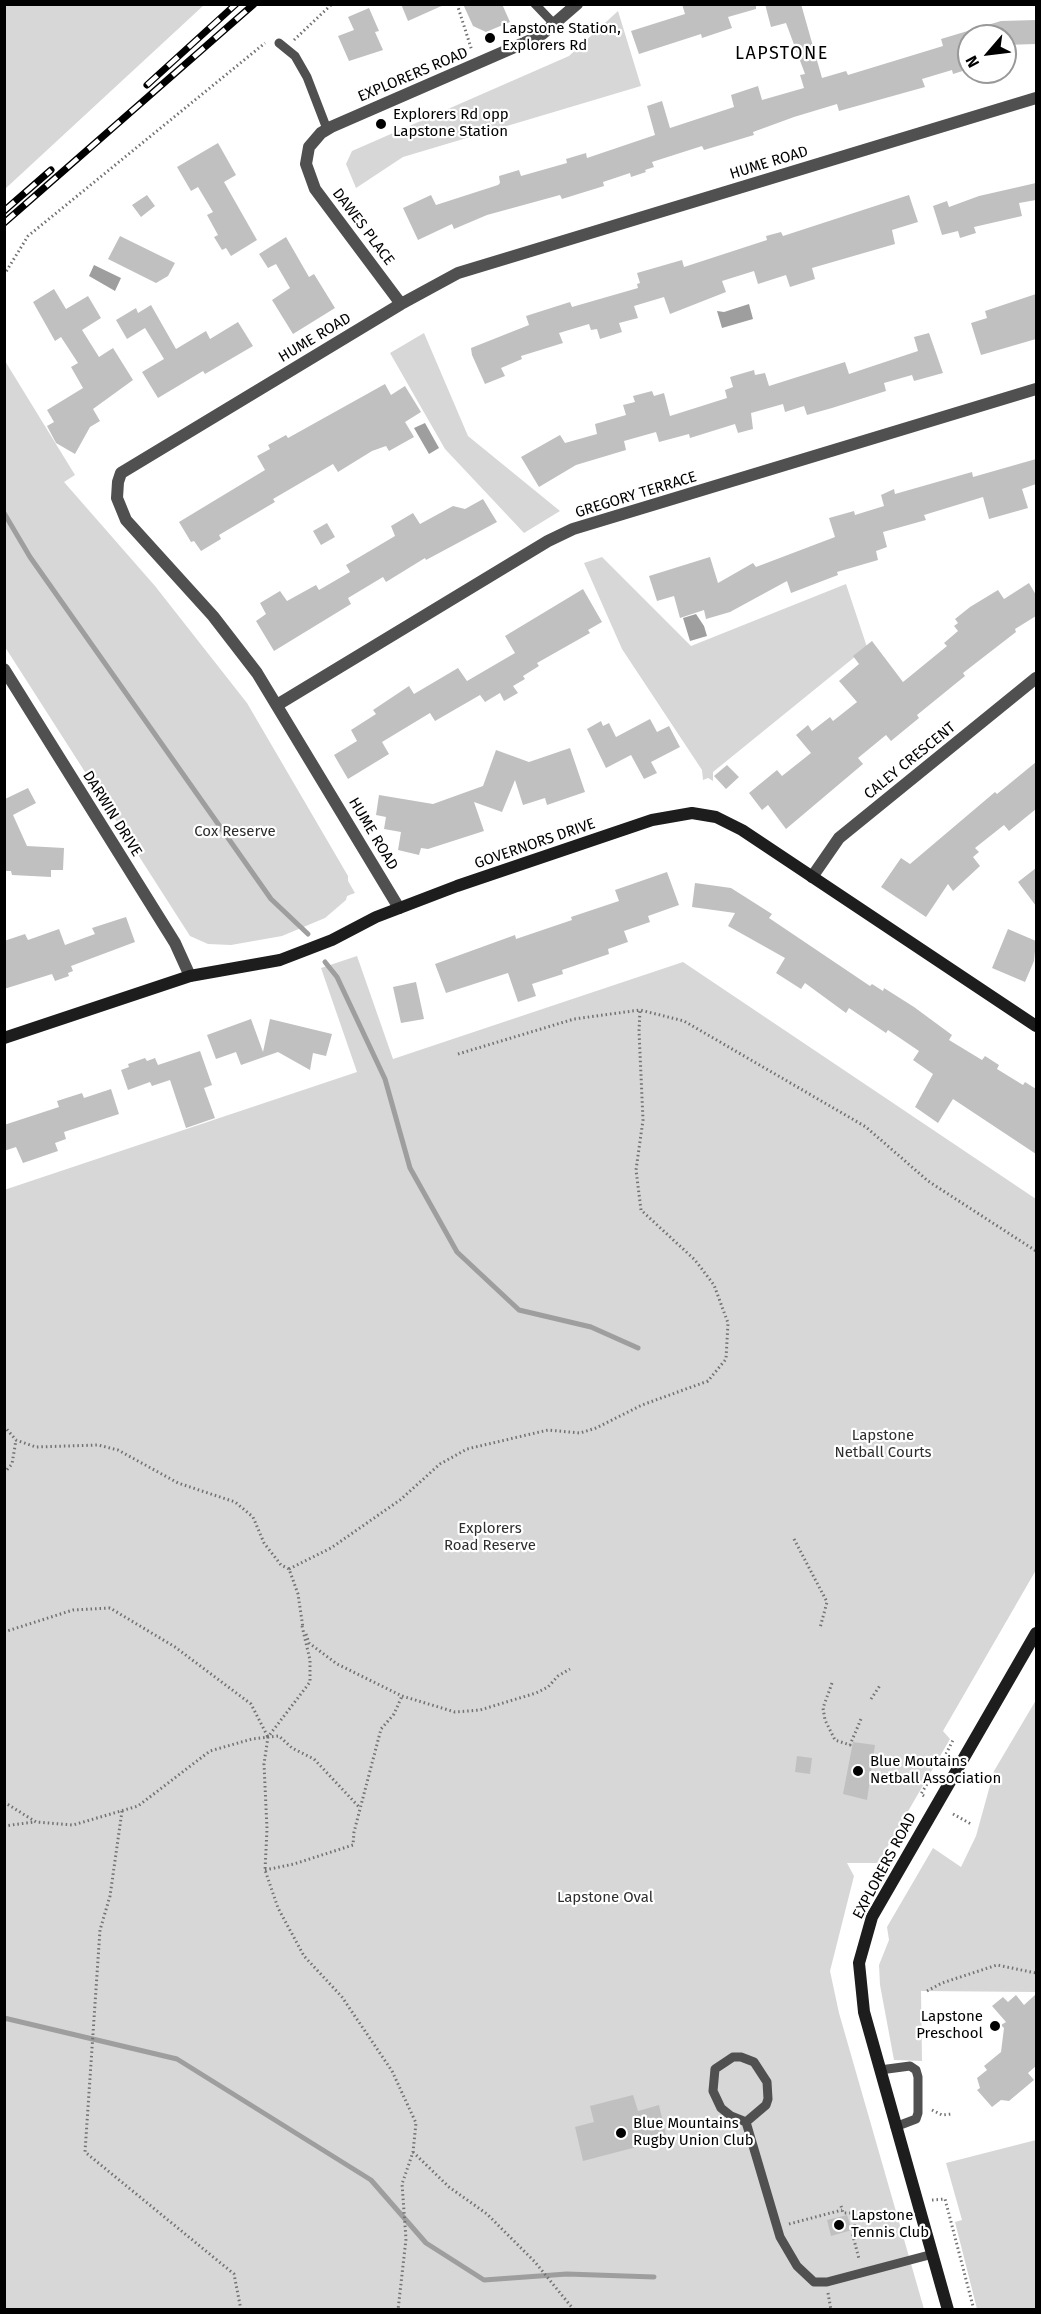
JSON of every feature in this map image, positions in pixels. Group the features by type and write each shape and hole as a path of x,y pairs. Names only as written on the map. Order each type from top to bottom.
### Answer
{"main road":[{"name":"GOVERNORS DRIVE","path":"4,1038 190,976 280,960 332,940 399,908 652,820 681,814 704,814 729,822 1036,1026"},
{"name":"EXPLORERS ROAD","path":"948,2310 864,2012 859,1977 861,1949 872,1917 1036,1633"}],"street":[{"name":"EXPLORERS ROAD","path":"306,165 309,147 327,129 540,36 577,4"},
{"name":"HUME ROAD","path":"399,908 277,705 220,623 126,520 117,498 119,477 138,461 402,304 468,270 1036,98"},
{"name":"DAWES PLACE","path":"306,165 315,189 402,304"},
{"name":"GREGORY TERRACE","path":"277,705 548,541 573,529 1036,389"},
{"name":"DARWIN DRIVE","path":"4,669 175,943 190,976"},
{"name":"CALEY CRESCENT","path":"812,877 839,838 1036,678"}],"lane":[{"path":"535,4 555,24"},
{"path":"283,45 307,77 327,129"},
{"path":"741,2056 754,2062 767,2082 766,2105 746,2122 730,2116 721,2108 712,2091 715,2069 733,2057 741,2056"},
{"path":"880,2070 910,2066 916,2070 918,2077 916,2119 895,2127"},
{"path":"746,2122 777,2227 797,2266 814,2282 826,2282 933,2254"}],"path":[{"path":"5,274 28,236 251,53 265,44 283,45 332,4"},
{"path":"457,4 477,63"},
{"path":"289,1569 331,1548 400,1500 440,1464 467,1449 548,1430 580,1432 596,1428 642,1405 708,1381 726,1359 729,1338 728,1323 714,1285 695,1260 641,1210 636,1170 643,1120 640,1010"},
{"path":"458,1054 574,1019 640,1010 684,1021 866,1127 928,1181 1036,1251"},
{"path":"4,1426 16,1440 36,1447 98,1445 118,1450 178,1484 235,1502 253,1517 268,1549 281,1565 289,1569 298,1594 310,1660 310,1682 268,1737 264,1764 267,1829 265,1870 278,1908 304,1956 342,1997 392,2071 416,2123 412,2152 402,2184 406,2239 398,2310"},
{"path":"4,1473 12,1464 16,1440"},
{"path":"794,1539 827,1602 820,1628"},
{"path":"4,1632 73,1610 111,1608 175,1647 250,1704 268,1737"},
{"path":"302,1626 309,1643 322,1654 402,1696 455,1712 480,1710 545,1689 558,1676 570,1670"},
{"path":"832,1683 823,1708 825,1720 835,1740 850,1745 861,1719"},
{"path":"871,1699 881,1684"},
{"path":"265,1870 344,1850 353,1845 360,1808 381,1729 394,1714 402,1696"},
{"path":"4,1826 36,1822 73,1825 138,1806 210,1751 252,1738 279,1736 292,1748 314,1759 360,1808"},
{"path":"946,1754 954,1738"},
{"path":"928,1798 921,1794 933,1774"},
{"path":"4,1802 36,1822"},
{"path":"122,1810 110,1896 100,1930 85,2152 234,2274 241,2310"},
{"path":"953,1814 971,1824"},
{"path":"927,1992 942,1983 997,1965 1036,1973"},
{"path":"932,2110 942,2115 952,2114"},
{"path":"412,2152 449,2187 488,2214 535,2262 574,2310"},
{"path":"945,2199 974,2310"},
{"path":"777,2227 842,2208 843,2213 851,2213 856,2231 852,2232 856,2250"}],"green space":[{"path":"5,4 204,4 204,5 5,189"},
{"path":"618,11 641,86 403,157 356,188 346,164 352,151 569,56"},
{"path":"424,333 468,436 560,511 524,533 445,449 390,353"},
{"name":"Cox Reserve","path":"5,361 75,475 64,482 155,586 247,703 348,876 348,881 355,893 347,896 346,900 325,918 282,936 231,945 208,944 190,936 5,647"},
{"path":"602,557 691,646 846,584 867,647 713,772 713,781 708,778 703,780 702,770 622,649 584,563"},
{"name":"Explorers Road Reserve","path":"357,956 393,1059 683,962 1036,1199 1036,1570 943,1731 950,1739 878,1863 847,1863 854,1876 830,1971 839,2013 924,2309 5,2309 4,1190 357,1072 321,968"},
{"path":"1036,1700 1036,1992 921,1991 922,2061 894,2060 880,1985 879,1965 889,1940 887,1927 933,1848 961,1867 976,1836 994,1771"},
{"path":"1036,2140 1036,2309 977,2309 955,2222 962,2220 946,2163"}],"shaded area":[{"path":"94,265 121,278 115,291 89,276"},
{"path":"749,304 753,319 722,328 717,311 724,312"},
{"path":"425,423 439,448 429,454 414,428"},
{"path":"696,614 707,636 690,641 683,618"}],"building":[{"path":"401,4 446,4 408,21"},
{"path":"463,4 502,4 510,22 486,32 473,26"},
{"path":"682,4 756,4 756,9 728,17 732,28 702,38 701,34 639,54 631,31 685,14"},
{"path":"765,4 801,4 822,78 846,71 848,75 943,46 941,39 957,34 957,73 953,74 952,70 922,79 925,87 839,111 837,104 794,117 753,132 754,135 704,150 702,146 652,162 654,167 645,170 646,172 631,177 630,173 603,182 604,186 562,199 560,195 487,215 454,229 452,224 418,240 403,208 431,195 436,205 498,185 499,176 519,170 521,176 567,163 566,159 586,153 587,158 655,135 647,106 662,101 670,128 734,107 731,95 758,86 762,100 804,88 800,75 805,74 786,23 771,27"},
{"path":"369,8 379,31 375,32 383,50 349,61 338,36 354,30 348,17"},
{"path":"1036,20 1036,44 1017,45 1017,24 991,24 1001,21"},
{"path":"218,143 236,175 224,182 257,240 231,256 226,248 222,250 214,237 218,235 207,215 213,212 198,187 191,191 177,167"},
{"path":"1036,183 1036,200 1019,203 1022,216 974,227 976,233 960,238 958,231 942,235 933,206 947,201 949,207 979,196"},
{"path":"147,195 155,206 141,217 132,205"},
{"path":"909,195 918,222 892,230 895,244 812,268 815,279 790,287 786,275 758,284 754,271 722,281 726,292 670,314 664,297 634,306 638,318 619,323 622,332 600,339 597,329 591,330 589,324 559,333 563,343 521,356 522,359 501,368 505,376 485,384 472,355 471,348 529,325 526,316 570,302 572,307 638,288 637,284 640,283 637,273 682,260 684,267 767,240 766,236 781,232 783,236"},
{"path":"120,236 175,263 168,276 156,283 108,259"},
{"path":"286,237 309,277 314,274 335,308 293,334 272,300 290,288 276,264 268,268 259,254"},
{"path":"54,289 66,309 88,296 101,318 82,330 99,357 113,348 133,380 93,409 100,421 90,427 75,454 56,443 47,426 54,422 47,410 83,388 71,367 78,363 61,337 55,341 33,302"},
{"path":"1036,294 1036,339 981,355 971,323 987,318 985,311"},
{"path":"151,305 176,349 206,331 210,339 238,322 253,346 205,374 203,371 158,398 142,372 164,359 145,328 127,339 116,320 136,308 138,313"},
{"path":"929,333 943,373 914,381 912,375 884,383 886,391 832,408 807,415 804,406 785,412 783,404 751,413 753,429 738,433 735,424 690,438 689,434 659,442 656,432 624,441 626,450 576,465 539,487 521,457 560,435 565,443 597,434 595,424 626,415 623,405 635,402 633,396 652,391 654,396 664,393 670,416 727,398 725,390 733,387 730,377 754,370 755,375 765,373 769,386 845,362 849,374 918,351 914,337"},
{"path":"385,384 391,395 405,386 421,412 405,422 414,437 389,451 386,446 372,451 338,472 333,464 273,499 275,502 219,535 221,539 201,551 194,541 191,542 179,522 265,470 257,456 270,449 268,445 286,435 288,438"},
{"path":"1036,459 1036,484 1022,489 1028,508 989,519 983,497 924,515 926,520 883,532 887,547 876,551 878,560 837,572 838,575 791,593 787,581 730,612 706,619 704,610 680,618 674,596 657,601 649,576 710,557 718,583 753,563 756,567 835,537 829,518 854,511 855,515 884,506 881,495 894,489 895,494 972,472 973,477"},
{"path":"483,499 497,522 426,560 425,558 386,582 383,577 348,598 351,604 274,651 256,621 266,614 260,603 280,591 287,601 316,585 319,590 350,572 346,565 395,536 391,526 413,513 420,524 453,506 465,509"},
{"path":"327,523 335,537 321,545 313,531"},
{"path":"1029,583 1036,595 1036,616 1015,629 1016,632 963,673 965,676 917,715 919,718 891,741 886,735 858,758 863,764 786,829 768,805 762,810 749,793 777,770 782,776 811,753 796,735 808,725 812,731 830,717 833,721 857,702 839,681 859,664 853,656 872,641 903,682 947,646 944,643 958,631 954,626 958,623 955,619 970,607 998,590 1004,599"},
{"path":"583,589 602,622 588,630 590,633 537,663 539,666 523,676 525,679 513,686 518,693 504,701 500,693 485,702 480,695 435,721 430,713 382,742 389,754 348,779 334,755 357,741 351,730 376,714 373,710 409,686 414,694 458,668 467,681 515,653 505,636"},
{"path":"650,719 657,732 669,726 680,747 651,762 657,773 644,779 631,755 606,768 587,729 601,721 603,726 609,723 616,737"},
{"path":"570,748 585,792 547,805 545,798 523,805 515,780 502,812 474,802 484,831 428,849 421,848 419,855 398,850 401,832 384,829 386,817 376,815 379,795 433,804 483,786 496,750 529,762"},
{"path":"1036,762 1036,809 1009,831 1004,825 975,848 979,852 973,857 980,866 953,891 948,884 926,917 881,887 901,858 910,864 995,792 997,794"},
{"path":"727,765 739,777 726,789 714,776"},
{"path":"28,788 36,803 13,815 27,846 64,848 63,870 51,870 51,877 12,875 11,871 4,871 4,797 5,799"},
{"path":"1036,868 1036,906 1018,882"},
{"path":"667,872 679,905 648,916 650,922 624,931 628,942 608,949 609,954 562,970 563,974 532,984 536,996 518,1002 508,973 446,993 435,964 515,935 516,939 572,920 571,917 619,901 615,890"},
{"path":"695,883 731,888 772,914 769,918 870,986 872,984 883,991 884,988 914,1007 952,1035 949,1040 982,1060 985,1056 999,1065 997,1069 1023,1085 1025,1082 1036,1089 1036,1154 953,1099 938,1123 915,1107 933,1074 913,1060 919,1051 888,1030 886,1033 849,1008 846,1013 805,983 801,989 776,973 785,958 728,926 735,913 692,907"},
{"path":"126,917 135,942 71,966 73,971 68,973 69,976 55,981 52,974 4,989 4,941 25,934 28,940 59,929 65,945 95,934 92,928"},
{"path":"1008,929 1036,941 1034,961 1025,982 992,968"},
{"path":"416,982 424,1019 401,1023 393,987"},
{"path":"251,1019 263,1052 270,1019 332,1034 326,1056 313,1053 310,1070 278,1052 241,1065 236,1052 216,1059 207,1035"},
{"path":"200,1051 212,1085 204,1088 215,1118 186,1128 170,1080 152,1086 150,1082 128,1090 121,1070 129,1067 128,1064 145,1058 147,1061 155,1058 158,1065"},
{"path":"111,1089 119,1114 64,1132 66,1139 55,1143 58,1151 23,1163 16,1147 4,1151 4,1125 59,1107 57,1101 82,1093 84,1098"},
{"name":"Blue Moutains Netball Association","path":"853,1742 875,1745 867,1800 843,1794"},
{"path":"797,1756 812,1758 810,1774 795,1772"},
{"path":"1036,1994 1036,2066 1028,2073 1034,2080 1009,2101 1001,2100 992,2107 977,2090 980,2088 977,2078 987,2070 984,2066 1001,2052 1004,2028 1001,2025 1006,2022 992,2006 1003,1997 1008,2002 1016,1995 1024,2005"},
{"name":"Blue Mountains Rugby Union Club","path":"633,2095 638,2111 659,2105 667,2139 583,2161 575,2127 594,2122 590,2106"},
{"name":"Lapstone Tennis Club","path":"847,2215 852,2230 831,2236 827,2220"}],"waterway":[{"path":"4,513 30,557 271,899 308,934"},
{"path":"325,962 337,977 385,1079 410,1168 457,1252 519,1310 591,1327 638,1348"},
{"path":"4,2018 177,2059 371,2180 426,2243 484,2280 567,2274 654,2277"}],"railway":[{"path":"147,85 236,4"},
{"path":"4,223 254,4"},
{"path":"4,211 51,170"}],"place":[{"name":"Lapstone Station, Explorers Rd","path":"490,38"},
{"name":"Explorers Rd opp Lapstone Station","path":"381,124"},
{"name":"Blue Moutains Netball Association","path":"858,1771"},
{"name":"Lapstone Preschool","path":"995,2026"},
{"name":"Blue Mountains Rugby Union Club","path":"621,2133"},
{"name":"Lapstone Tennis Club","path":"839,2225"}],"district":[{"name":"LAPSTONE","path":"782,54"}],"park label":[{"name":"Lapstone Netball Courts","path":"883,1444"},
{"name":"Lapstone Oval","path":"605,1898"}]}
